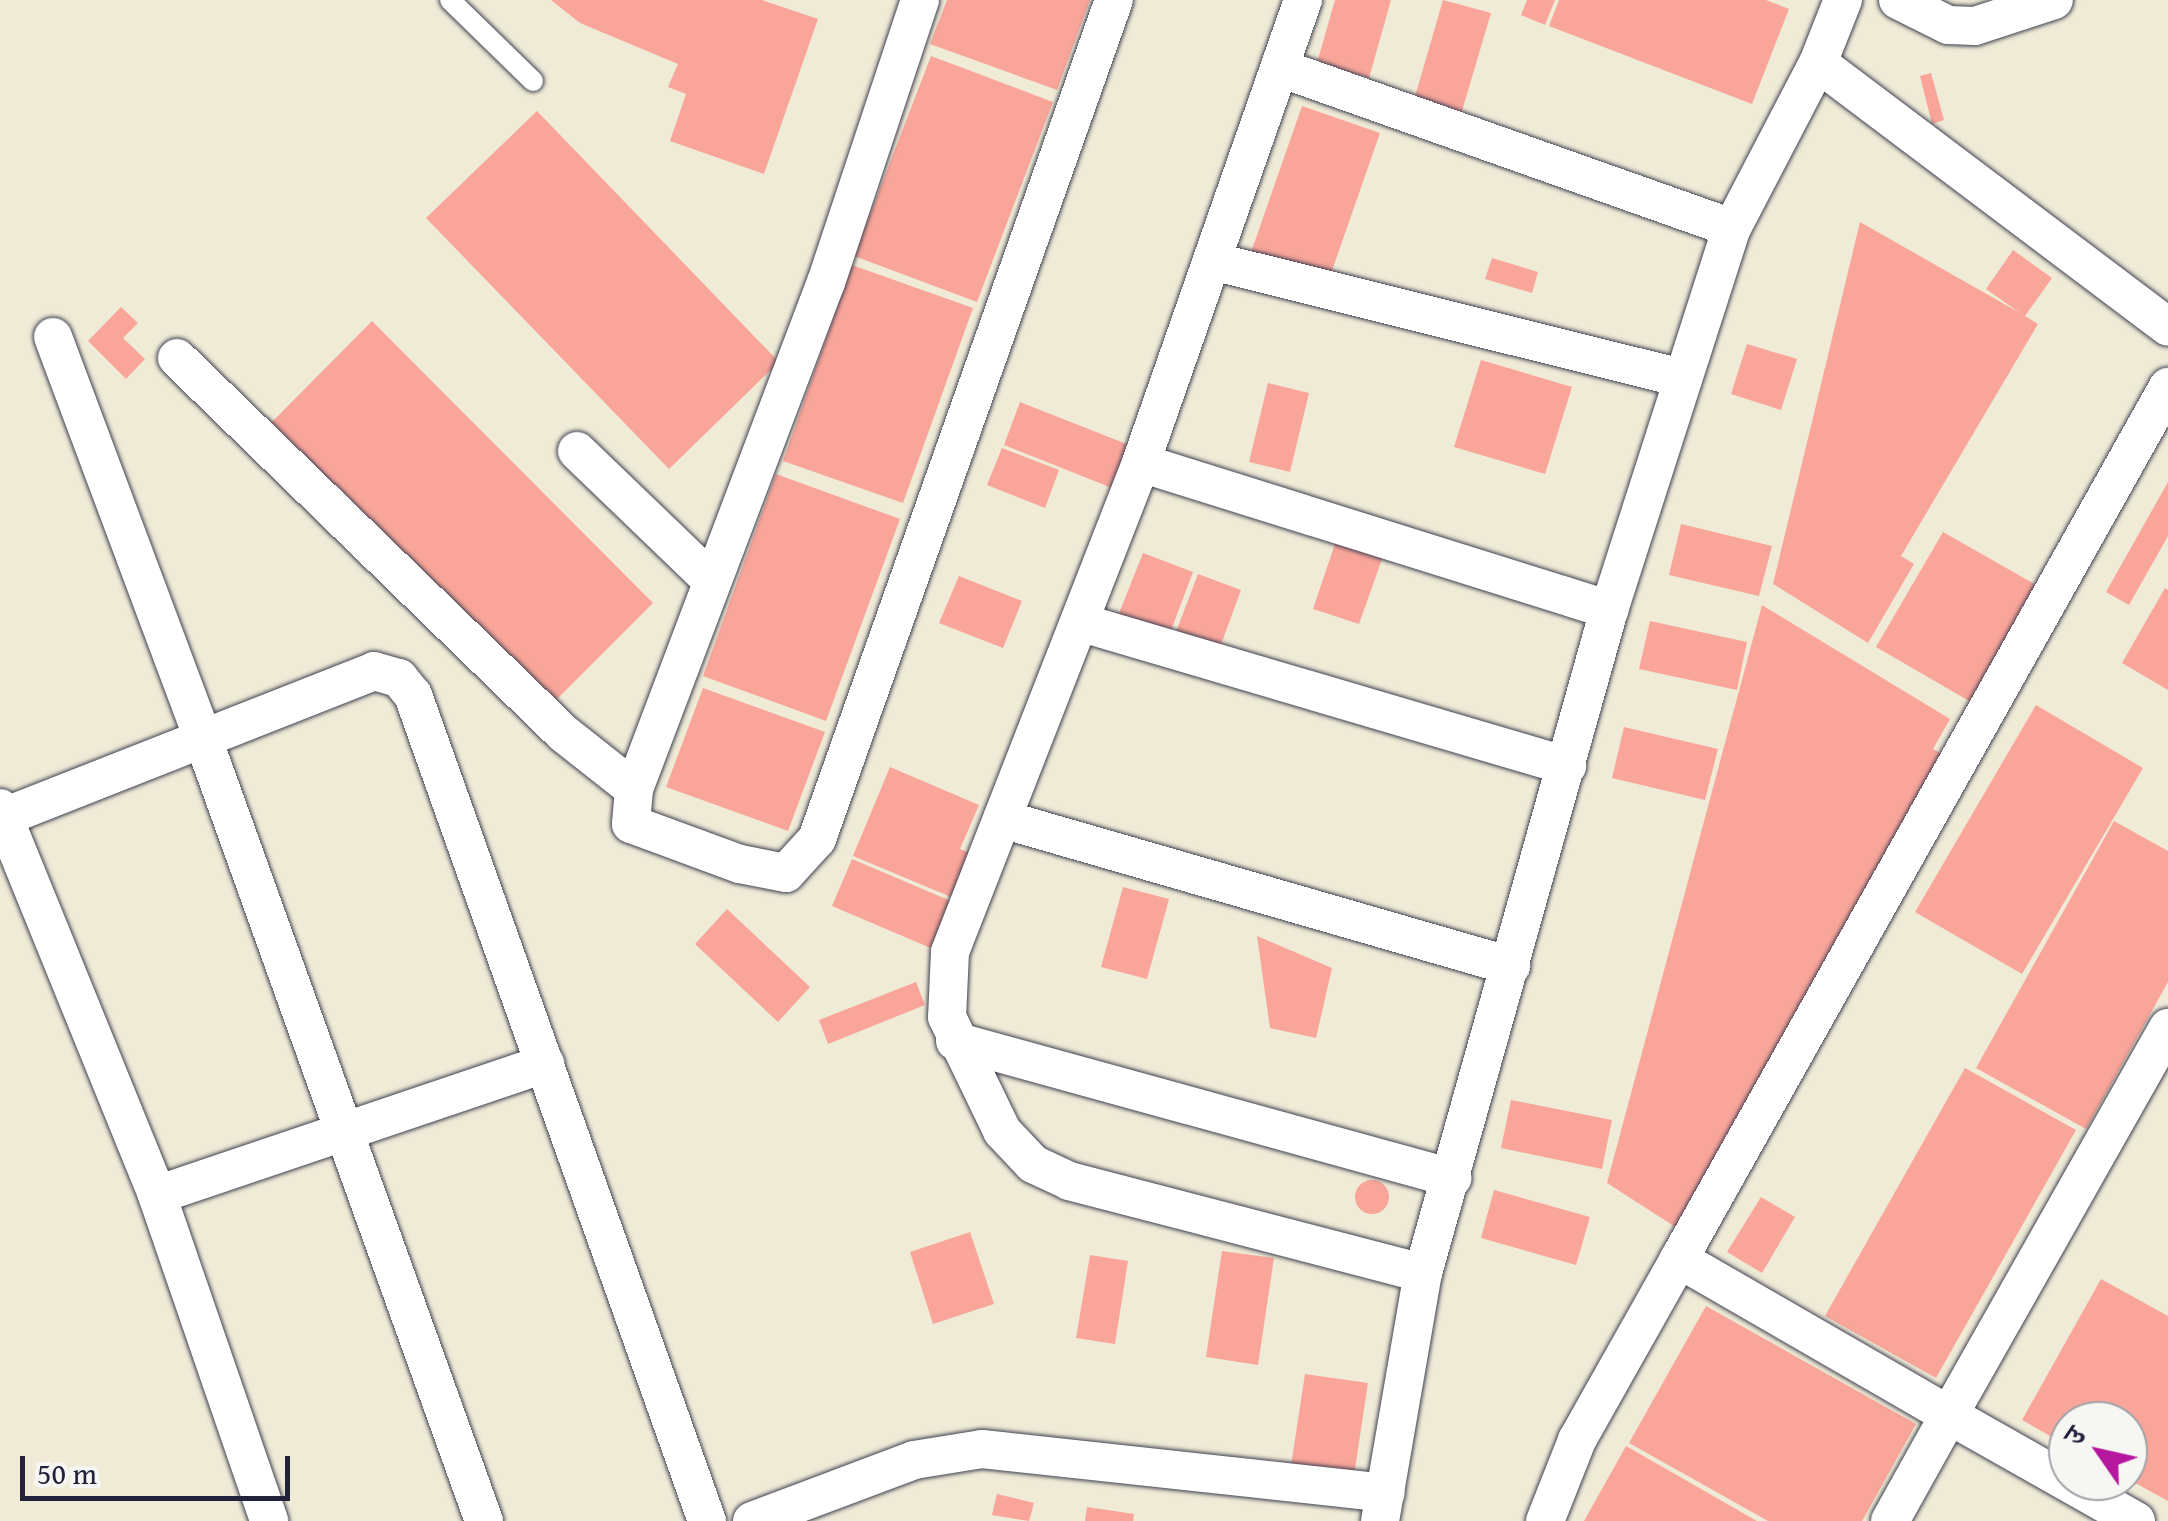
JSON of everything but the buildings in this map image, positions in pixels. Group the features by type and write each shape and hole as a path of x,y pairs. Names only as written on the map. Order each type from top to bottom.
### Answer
{"street":[{"path":"920,0 826,282 634,790 632,824 740,864 786,873 817,839 1114,0"},
{"path":"1303,0 1141,464 950,952 947,1017 1002,1131 1033,1164 1068,1182 1423,1273"},
{"path":"752,1521 914,1460 982,1449 1383,1507 1423,1273 1608,610 1732,228 1818,64 1843,0"},
{"path":"1898,0 1948,24 1975,26 2054,0"},
{"path":"1818,64 2168,327"},
{"path":"1280,68 1732,228"},
{"path":"1212,262 1684,378"},
{"path":"53,337 202,736 484,1521"},
{"path":"177,358 563,733 634,790"},
{"path":"1545,1521 1577,1440 2168,387"},
{"path":"577,451 712,581"},
{"path":"1141,464 1608,610"},
{"path":"1079,622 1567,766"},
{"path":"269,1521 158,1196 2,812 374,670 399,678 413,695 707,1521"},
{"path":"1002,820 1511,966"},
{"path":"1890,1521 2168,1028"},
{"path":"955,1040 1452,1178"},
{"path":"158,1196 546,1064"},
{"path":"1680,1260 2136,1521"}],"lane":[{"path":"450,0 533,81"}]}
